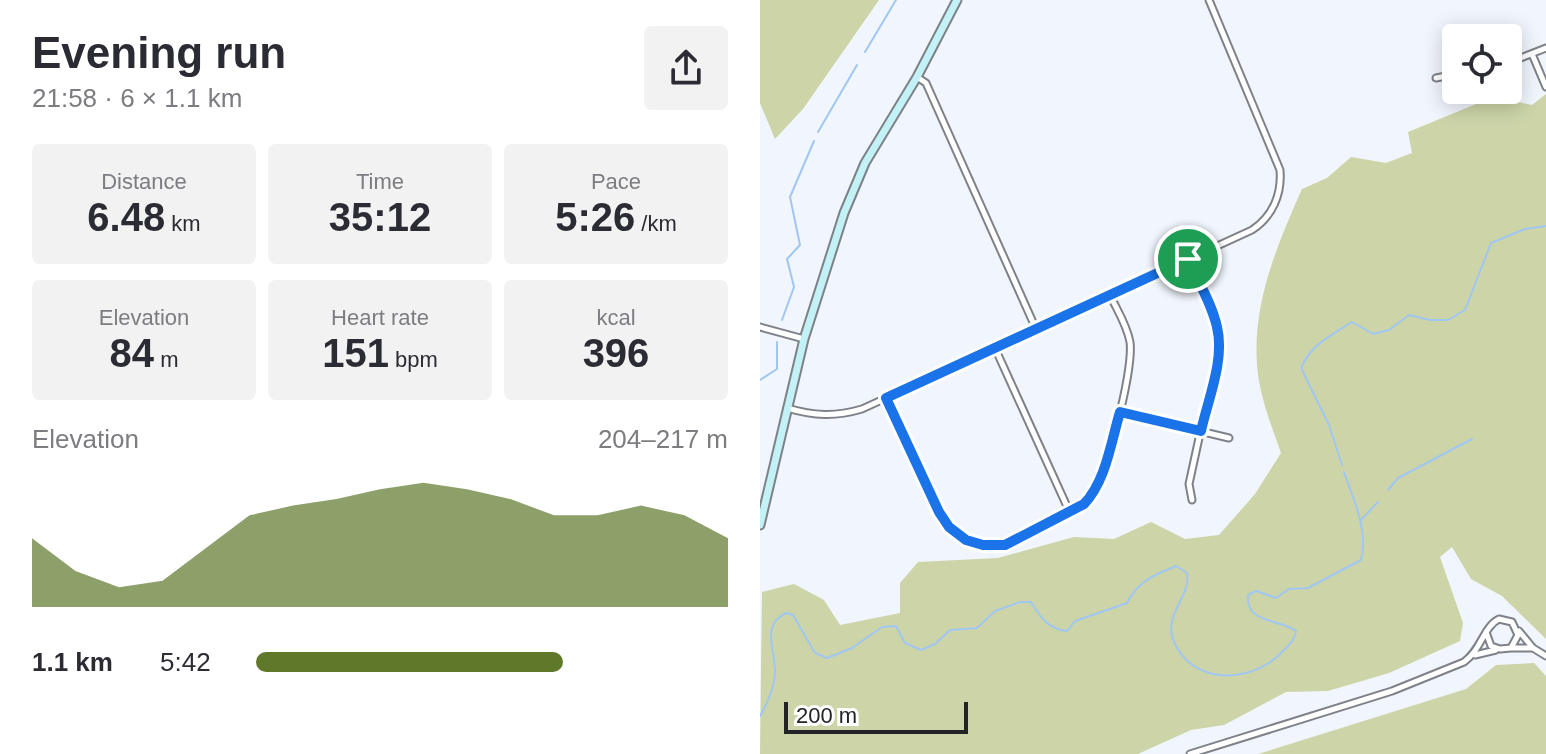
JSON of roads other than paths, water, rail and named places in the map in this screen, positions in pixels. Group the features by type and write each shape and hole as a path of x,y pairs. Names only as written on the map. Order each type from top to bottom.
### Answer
{"main road":[{"path":"760,525 804,339 844,213 865,163 917,77 957,0"}],"street":[{"path":"787,408 838,416 886,398 1252,230 1264,221 1276,201 1280,170 1209,0"},
{"path":"1522,58 1546,48"},
{"path":"1532,54 1546,87"},
{"path":"917,77 926,83 1036,329"},
{"path":"1436,78 1442,77"},
{"path":"1188,259 1214,316 1219,337 1217,363 1189,484 1192,500"},
{"path":"886,398 939,512 953,531 974,543 1005,545 1070,513 1094,494 1120,412 1130,341 1110,295"},
{"path":"760,327 804,339"},
{"path":"995,348 1070,513"},
{"path":"1120,412 1229,438"},
{"path":"1474,655 1491,624 1503,618 1512,622 1533,648 1546,656"},
{"path":"1511,648 1517,640 1518,631"},
{"path":"1486,632 1491,646 1500,649"},
{"path":"1190,754 1392,691 1474,655 1500,649 1533,648"}],"waterway":[{"path":"865,52 896,0"},
{"path":"818,132 857,65"},
{"path":"782,320 794,287 787,259 800,245 790,197 814,141"},
{"path":"1342,465 1329,425 1301,368 1310,353 1352,322 1373,334 1389,330 1409,315 1448,320 1465,310 1491,243 1525,229 1546,226"},
{"path":"760,380 777,369 777,342"},
{"path":"1388,490 1398,478 1472,439"},
{"path":"760,716 774,679 773,624 786,613 793,615 815,653 827,658 852,648 882,627 896,626 905,643 921,650 935,644 950,630 977,628 995,611 1020,602 1031,602 1046,622 1067,631 1075,621 1127,603 1142,584 1176,566 1187,573 1185,591 1171,626 1177,648 1199,669 1213,674 1243,674 1258,669 1285,649 1296,631 1258,616 1252,611 1248,595 1256,591 1276,598 1289,589 1308,588 1361,560 1362,527 1344,472"},
{"path":"1360,521 1378,502"}]}
